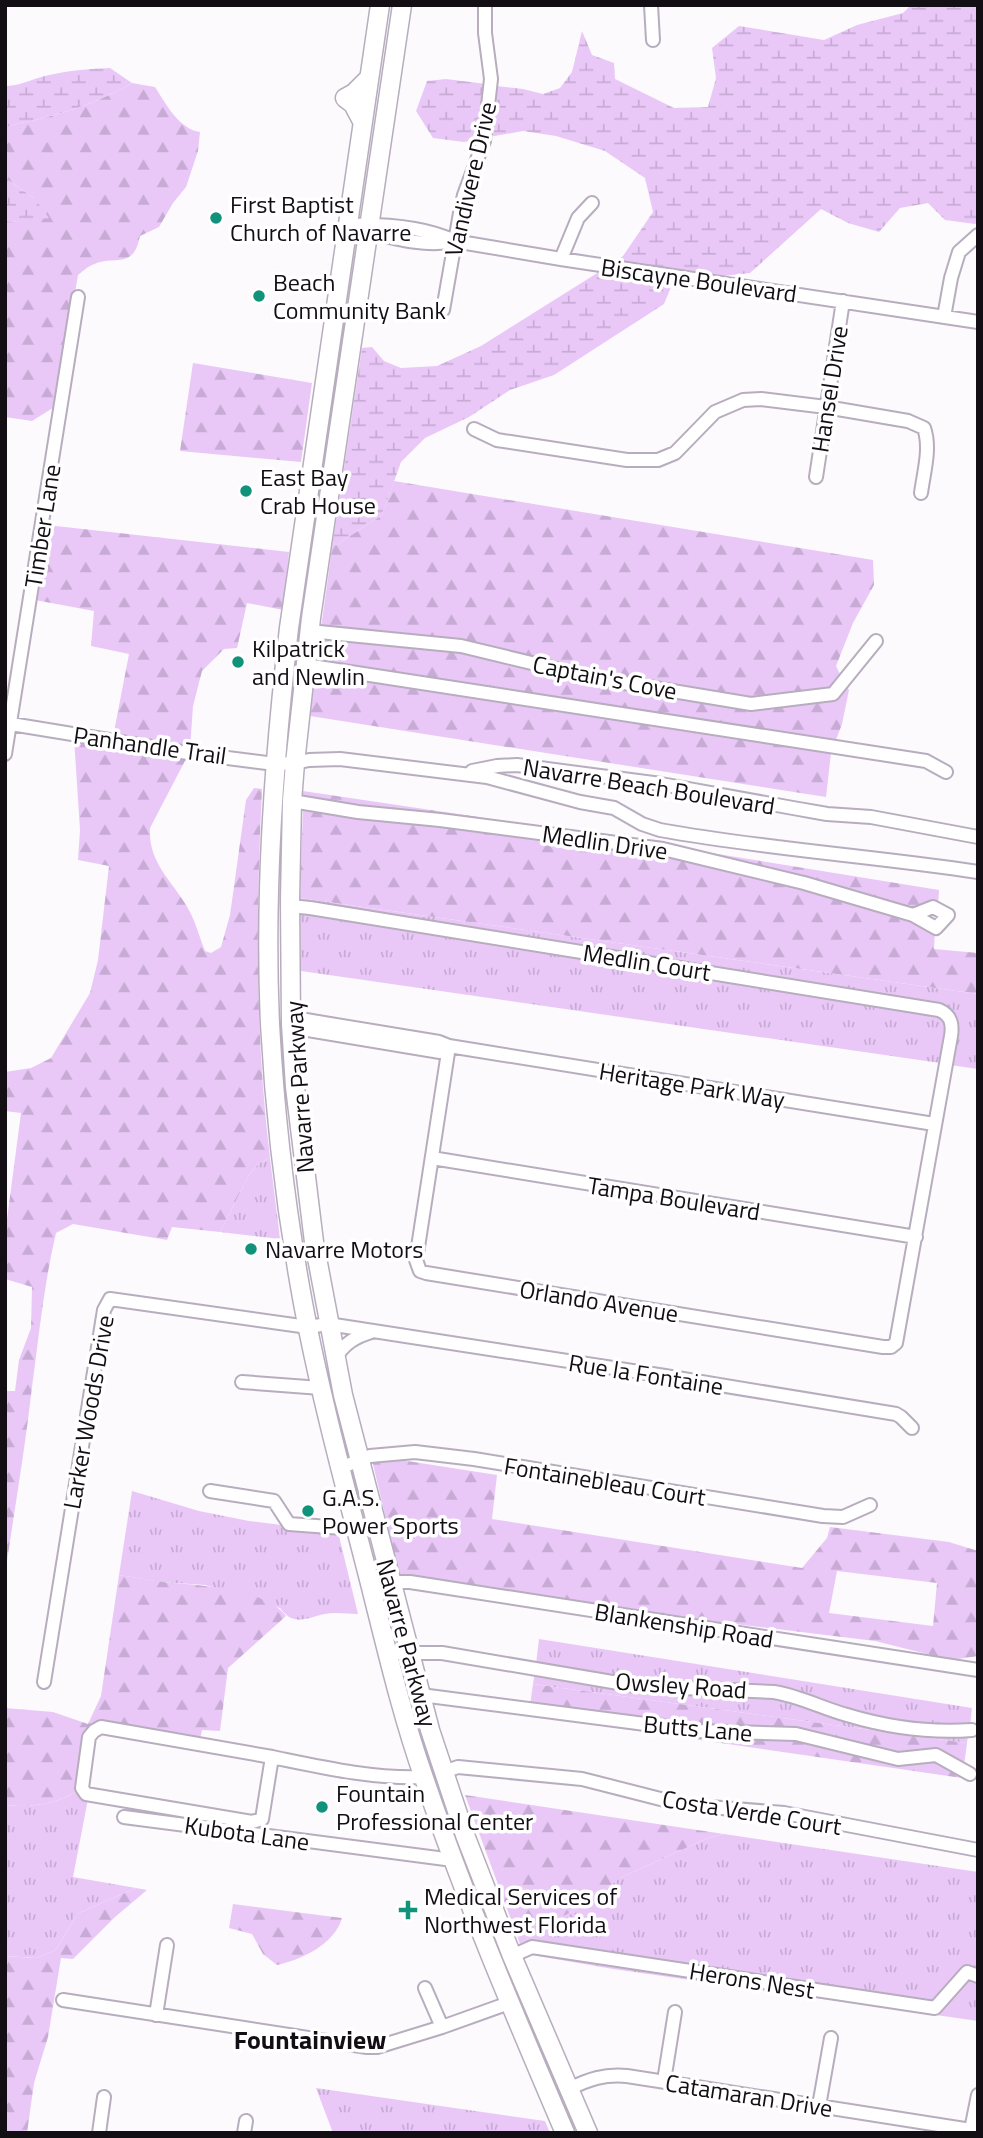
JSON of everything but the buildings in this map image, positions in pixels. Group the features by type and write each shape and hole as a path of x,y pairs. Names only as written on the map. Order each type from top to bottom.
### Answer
{"highway":[{"name":"Navarre Parkway","path":"380,5 289,628 275,764 269,994 274,1087 285,1186 308,1327 340,1468 388,1653 423,1777 453,1860 509,2003 565,2133"},
{"name":"Navarre Parkway","path":"402,5 309,631 295,764 290,906 291,1024 295,1087 314,1242 335,1358 359,1461 421,1695 465,1835 512,1956 588,2133"},
{"path":"272,836 276,872 277,1006 279,1012 291,1024 277,1056 274,1087"}],"street":[{"name":"Vandivere Drive","path":"443,310 464,195 484,141 491,79 485,33 485,5"},
{"path":"651,5 653,40"},
{"path":"561,260 578,218 592,202"},
{"name":"Biscayne Boulevard","path":"347,225 370,228 388,237 442,244 454,241 561,260 978,322"},
{"path":"944,317 951,278 960,251 978,235"},
{"name":"Timber Lane","path":"5,754 78,297"},
{"name":"Hansel Drive","path":"816,477 842,301"},
{"path":"474,429 497,440 648,461 666,458 675,453 715,412 743,400 761,399 827,407 908,421 924,428 927,449 921,492"},
{"name":"Captain's Cove","path":"309,631 461,646 594,678 751,704 833,694 876,641"},
{"path":"305,665 926,761 946,772"},
{"name":"Panhandle Trail","path":"8,724 275,764 341,759 465,773"},
{"name":"Navarre Beach Boulevard","path":"465,773 496,766 517,765 661,784 827,814 871,817 978,837"},
{"name":"Navarre Beach Boulevard","path":"465,773 614,808 642,824 660,830 786,849 915,862 978,872"},
{"name":"Medlin Drive","path":"292,801 358,812 663,849 804,883 913,915"},
{"name":"Medlin Court","path":"290,906 939,1010 949,1017 952,1029 934,1124"},
{"name":"Heritage Park Way","path":"291,1024 306,1020 439,1042 449,1046 934,1124"},
{"name":"Orlando Avenue","path":"449,1046 416,1260 420,1271 883,1347 891,1346 898,1338 916,1237"},
{"path":"916,1237 934,1124"},
{"name":"Tampa Boulevard","path":"432,1158 916,1237"},
{"name":"Larker Woods Drive","path":"44,1682 104,1310 108,1300 308,1327"},
{"name":"Rue la Fontaine","path":"308,1327 328,1324 896,1414 912,1428"},
{"path":"335,1358 346,1343 375,1331"},
{"path":"242,1382 321,1388"},
{"name":"Fontainebleau Court","path":"340,1468 370,1456 415,1452 474,1459 833,1517 851,1514 870,1505"},
{"path":"210,1491 274,1501 289,1524 356,1529"},
{"name":"Blankenship Road","path":"390,1582 410,1582 978,1670"},
{"name":"Owsley Road","path":"388,1653 442,1653 636,1686 774,1692 878,1723 947,1732 972,1730"},
{"name":"Butts Lane","path":"421,1695 699,1731 796,1734 898,1759 936,1755 970,1774"},
{"path":"272,1757 262,1819 252,1822 91,1796 83,1792 89,1737 102,1727 272,1757 374,1775 423,1777"},
{"name":"Costa Verde Court","path":"443,1772 458,1767 582,1779 684,1805 784,1813 978,1850"},
{"name":"Kubota Lane","path":"124,1817 453,1860"},
{"path":"156,2015 167,1945"},
{"name":"Herons Nest","path":"512,1956 532,1947 935,2008 967,1972 978,1976"},
{"path":"425,1987 442,2027"},
{"path":"63,2000 367,2047 377,2047 442,2027 509,2003"},
{"path":"664,2081 675,2012"},
{"path":"818,2106 831,2038"},
{"name":"Catamaran Drive","path":"569,2089 590,2078 612,2074 971,2130 978,2095"},
{"path":"99,2133 104,2097"}],"green space":[{"path":"911,5 978,5 978,222 975,224 945,220 928,203 900,208 879,232 848,223 821,209 750,273 715,277 613,263 623,256 653,212 645,178 605,151 556,136 523,131 489,137 496,86 543,94 560,88 572,72 582,31 592,55 614,63 615,79 674,108 708,107 716,78 712,48 739,26 824,40 857,25 903,13"},
{"path":"110,68 132,83 78,108 5,128 5,86 65,72"},
{"path":"446,79 486,84 480,139 464,142 433,138 416,111 427,81"},
{"path":"132,83 155,87 179,121 200,132 198,151 186,187 159,227 140,236 133,254 122,260 92,265 78,275 56,406 32,421 5,417 5,221 19,222 34,198 5,178 5,128 78,108"},
{"path":"5,178 34,198 49,218 5,221"},
{"path":"602,270 674,280 664,304 554,375 510,390 469,417 425,438 401,462 382,515 336,545 333,541 362,348 372,347 384,361 401,368 437,366 481,346"},
{"path":"193,363 312,383 301,462 180,451"},
{"path":"394,481 873,560 874,585 853,623 836,666 841,676 830,690 751,700 321,628 333,541 336,545 382,515"},
{"path":"47,525 289,552 283,610 247,603 237,648 224,649 202,671 193,706 190,749 113,737 129,654 91,646 94,611 35,600"},
{"path":"320,636 460,650 751,708 846,685 849,690 842,724 831,753 826,797 310,716"},
{"path":"74,738 187,757 150,828 150,840 157,861 192,916 205,951 211,953 221,947 230,915 246,800 254,788 262,789 259,1020 270,1158 259,1163 249,1175 220,1232 172,1227 167,1240 73,1224 56,1233 45,1290 5,1575 5,1391 15,1391 19,1360 31,1328 32,1287 5,1279 5,1219 21,1113 5,1111 5,1072 31,1068 51,1058 90,993 98,960 109,866 78,860 80,830"},
{"path":"303,791 653,843 359,808 303,799"},
{"path":"303,807 662,853 803,887 909,918 935,931 934,949 978,953 978,994 300,898"},
{"path":"668,846 939,890 938,905 913,910"},
{"path":"300,898 978,994 978,1069 950,1065 953,1016 300,903"},
{"path":"300,911 942,1016 947,1029 940,1063 301,971"},
{"path":"270,1158 280,1239 220,1232 249,1175 259,1163"},
{"path":"388,1458 497,1475 492,1519 802,1568 827,1538 830,1527 949,1542 978,1551 978,1656 951,1660 875,1641 610,1609 400,1578 372,1460","holes":["837,1571 937,1583 933,1626 829,1613"]},
{"path":"132,1491 199,1511 249,1521 338,1532 358,1614 329,1613 300,1620 290,1618 280,1608 205,1585 161,1582 119,1575"},
{"path":"119,1575 247,1594 263,1599 286,1616 228,1668 220,1731 202,1730 200,1739 99,1723 78,1791 43,1804 5,1805 5,1708 53,1712 88,1724 101,1696"},
{"path":"539,1639 972,1708 970,1726 898,1722 848,1711 797,1693 636,1682 536,1664"},
{"path":"535,1672 762,1695 968,1735 967,1743 533,1684"},
{"path":"533,1684 967,1743 964,1766 796,1730 699,1727 530,1705"},
{"path":"528,1715 796,1738 935,1759 963,1775 962,1778"},
{"path":"78,1791 88,1799 73,1877 136,1888 77,1914 56,1950 36,1958 5,1956 5,1805 43,1804"},
{"path":"465,1795 724,1834 708,1838 620,1878 579,1908 546,1925 520,1944"},
{"path":"724,1834 978,1872 978,1972 933,2003 521,1947 520,1944 546,1925 579,1908 620,1878 708,1838"},
{"path":"136,1888 147,1890 73,1959 61,1958 48,2037 34,2083 27,2133 5,2133 5,1956 36,1958 56,1950 77,1914"},
{"path":"233,1904 342,1918 325,1943 306,1955 277,1965 263,1954 252,1934 229,1928"},
{"path":"533,1951 935,2012 968,1977 978,1980 978,2021 526,1954"},
{"path":"316,2088 545,2121 550,2133 333,2133"}],"place":[{"name":"First Baptist Church of Navarre","path":"216,218"},
{"name":"Beach Community Bank","path":"259,296"},
{"name":"East Bay Crab House","path":"246,491"},
{"name":"Kilpatrick and Newlin","path":"238,662"},
{"name":"Navarre Motors","path":"251,1249"},
{"name":"G.A.S. Power Sports","path":"308,1511"},
{"name":"Fountain Professional Center","path":"322,1807"},
{"name":"Medical Services of Northwest Florida","path":"408,1910"}],"district":[{"name":"Fountainview","path":"310,2039"}]}
